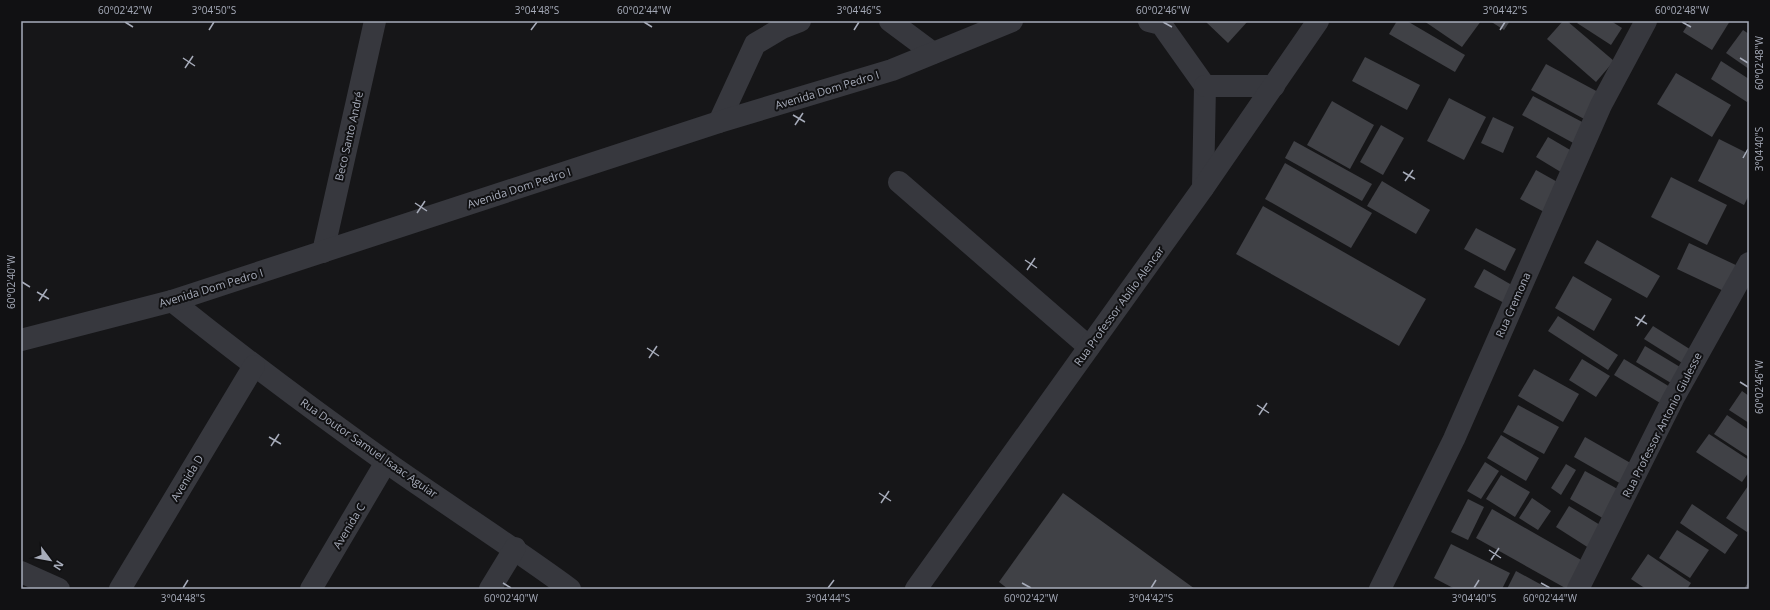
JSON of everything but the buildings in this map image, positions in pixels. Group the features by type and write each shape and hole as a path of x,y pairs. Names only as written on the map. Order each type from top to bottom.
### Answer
{"street":[{"name":"Beco Santo André","path":"323,252 375,21"},
{"path":"719,122 755,44 782,28 800,21"},
{"path":"890,21 933,53"},
{"name":"Avenida Dom Pedro I","path":"21,340 172,301 719,122 892,70 1012,21"},
{"name":"Rua Professor Abílio Alencar","path":"916,589 1203,188 1318,21"},
{"name":"Rua Cremona","path":"1380,589 1454,439 1601,105 1646,21"},
{"path":"1157,22 1205,86 1203,188"},
{"path":"1205,86 1274,86"},
{"path":"899,182 1089,347"},
{"name":"Rua Professor Antonio Giulesse","path":"1578,589 1673,399 1749,263"},
{"name":"Rua Doutor Samuel Isaac Aguiar","path":"172,301 254,366 386,462 515,548 570,589"},
{"name":"Avenida D","path":"120,589 254,366"},
{"name":"Avenida C","path":"311,589 386,462"},
{"path":"490,589 515,548"},
{"path":"21,572 59,589"}]}
